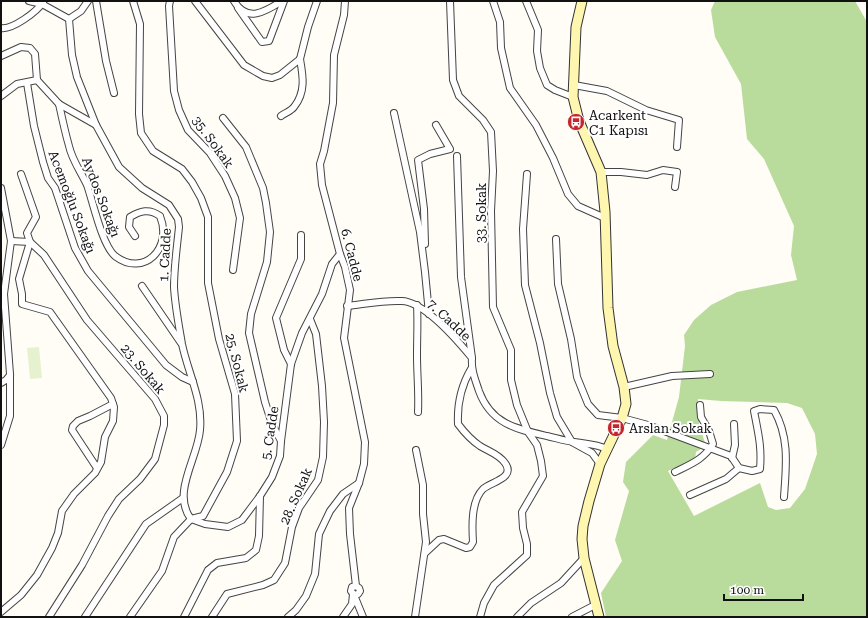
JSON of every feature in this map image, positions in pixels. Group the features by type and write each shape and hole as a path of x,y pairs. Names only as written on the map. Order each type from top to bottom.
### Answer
{"main road":[{"path":"582,1 576,27 573,97 579,121 601,172 605,218 607,290 610,327 613,346 624,387 626,404 622,418 600,464 583,526 582,539 584,558 597,604 599,617"}],"street":[{"path":"29,1 43,3 69,19 80,11 88,1"},
{"path":"96,1 106,60 114,93"},
{"name":"25. Sokak","path":"130,617 162,570 174,537 192,519 203,516 227,472 237,441 235,394 219,339 208,283 208,216 201,198 192,182 182,170 153,151 141,133 139,114 140,24 133,1"},
{"name":"35. Sokak","path":"170,1 169,6 174,91 179,110 188,130 210,153 225,176 235,198 240,218 233,270"},
{"path":"194,1 244,65 256,72 272,78 280,76 300,59"},
{"path":"234,1 262,42 269,41 283,1"},
{"path":"238,8 249,14 263,13 283,1"},
{"path":"281,116 294,108 300,97 304,82 300,59 308,27 317,1"},
{"name":"6. Cadde","path":"345,1 344,15 334,55 333,103 324,151 320,164 322,185 340,254 345,266 350,290 344,338 365,442 364,464 359,483 349,508 356,591"},
{"name":"33. Sokak","path":"450,1 453,80 459,96 483,120 491,132 493,171 491,211 493,307 511,350 511,380 517,405 528,432 537,445 543,476 522,512 523,528 527,544 527,555 494,585 484,603 480,617"},
{"path":"493,1 500,22 501,48 510,88 536,125 553,158 568,194 578,206 605,218"},
{"path":"526,1 538,30 537,51 540,68 547,86 573,97"},
{"path":"1,28 6,29 29,17 43,3"},
{"name":"1. Cadde","path":"69,19 72,55 77,77 96,124 119,167 142,188 169,205 178,219 179,227 174,288 176,310 183,346 200,407 200,431 183,498"},
{"path":"1,56 21,47 30,48 35,54 37,80 59,104 96,124"},
{"path":"1,96 17,84 37,80"},
{"name":"Acemoğlu Sokağı","path":"27,83 34,126 43,162 48,178 55,188 75,248 88,271 166,365 193,382"},
{"path":"574,85 607,92 646,110 679,120 677,147"},
{"name":"Aydos Sokağı","path":"59,104 69,148 86,184 95,208 102,234 114,255 131,263 141,263 156,255 164,236 160,216 148,212 138,212 130,217 129,227 135,236"},
{"path":"394,113 420,232 429,314"},
{"path":"223,118 246,147 263,188 266,203 270,232 267,262 251,314 249,333 265,402 272,424 281,441"},
{"path":"425,272 424,209 418,160 430,154 450,149 436,125"},
{"path":"457,156 461,277 472,358"},
{"path":"601,172 621,172 647,175 664,170 677,172 674,187"},
{"path":"1,612 21,595 37,575 52,548 58,533 62,511 74,494 94,473 101,462 105,437 113,421 114,408 110,398 50,312 22,304 19,278 30,242 27,233 36,217 21,174"},
{"path":"527,174 523,229 524,285 539,336 550,393 557,417 572,442 592,453 600,464"},
{"path":"1,188 11,241 4,294 1,304"},
{"path":"292,364 284,350 276,318 301,259 301,235"},
{"path":"556,239 558,284 571,339 577,377 588,404 598,414 648,424 731,456 739,468 752,471 760,469 761,446 754,411 760,409 774,410 780,420 786,453 784,497"},
{"path":"11,241 30,242"},
{"name":"23. Sokak","path":"30,242 44,255 87,320 156,399 164,416 164,426 155,459 140,479 119,499 108,516 82,565 49,617"},
{"name":"5. Cadde","path":"192,519 205,524 228,527 242,520 272,477 280,456 292,364 302,333 322,294 332,264 340,254"},
{"path":"142,286 183,346"},
{"path":"1,445 10,416 10,374 4,294"},
{"name":"7. Cadde","path":"347,306 403,301 414,303 429,314 457,340 472,358 471,368 480,394 497,418 508,425 528,432 572,442 597,445 607,449"},
{"path":"416,305 418,326 418,412"},
{"name":"28. Sokak","path":"212,617 227,594 263,585 274,580 285,563 292,527 300,508 318,480 323,457 323,393 316,334 310,319"},
{"path":"425,553 439,540 444,539 466,548 470,547 473,542 475,503 483,489 504,478 508,469 500,457 473,440 458,424 458,402 460,393 471,368"},
{"path":"1,383 6,380 10,374"},
{"path":"624,387 672,376 710,374"},
{"path":"97,468 72,430 73,426 78,421 113,404"},
{"path":"675,472 706,455 713,444 709,430 701,417 700,404"},
{"path":"732,458 735,445 734,424"},
{"path":"415,617 426,542 423,514 423,485 416,450"},
{"path":"690,495 726,479 739,468"},
{"path":"288,617 296,610 306,596 315,574 319,534 330,511 343,494 359,483"},
{"path":"184,617 208,570 217,564 246,558 256,550 259,536 260,496"},
{"path":"85,617 146,524 183,498 186,512 192,519"},
{"path":"517,617 531,603 561,583 584,558"},
{"path":"356,591 362,614"},
{"path":"343,617 352,604 356,591"},
{"path":"572,617 597,604"}],"green space":[{"path":"715,1 855,1 867,22 867,617 606,617 601,593 622,561 615,540 629,491 623,482 626,462 653,435 667,440 679,397 685,346 684,335 694,320 711,305 737,292 797,280 791,255 794,226 764,159 747,139 741,84 715,37 711,10","holes":["698,399 787,403 802,408 815,434 817,454 805,489 790,508 776,510 768,507 760,483 694,516 668,471 695,459 696,452 706,446 699,424"]},
{"path":"39,347 42,378 30,379 27,348"}],"place":[{"name":"Acarkent C1 Kapısı","path":"576,122"},
{"name":"Arslan Sokak","path":"616,428"}]}
